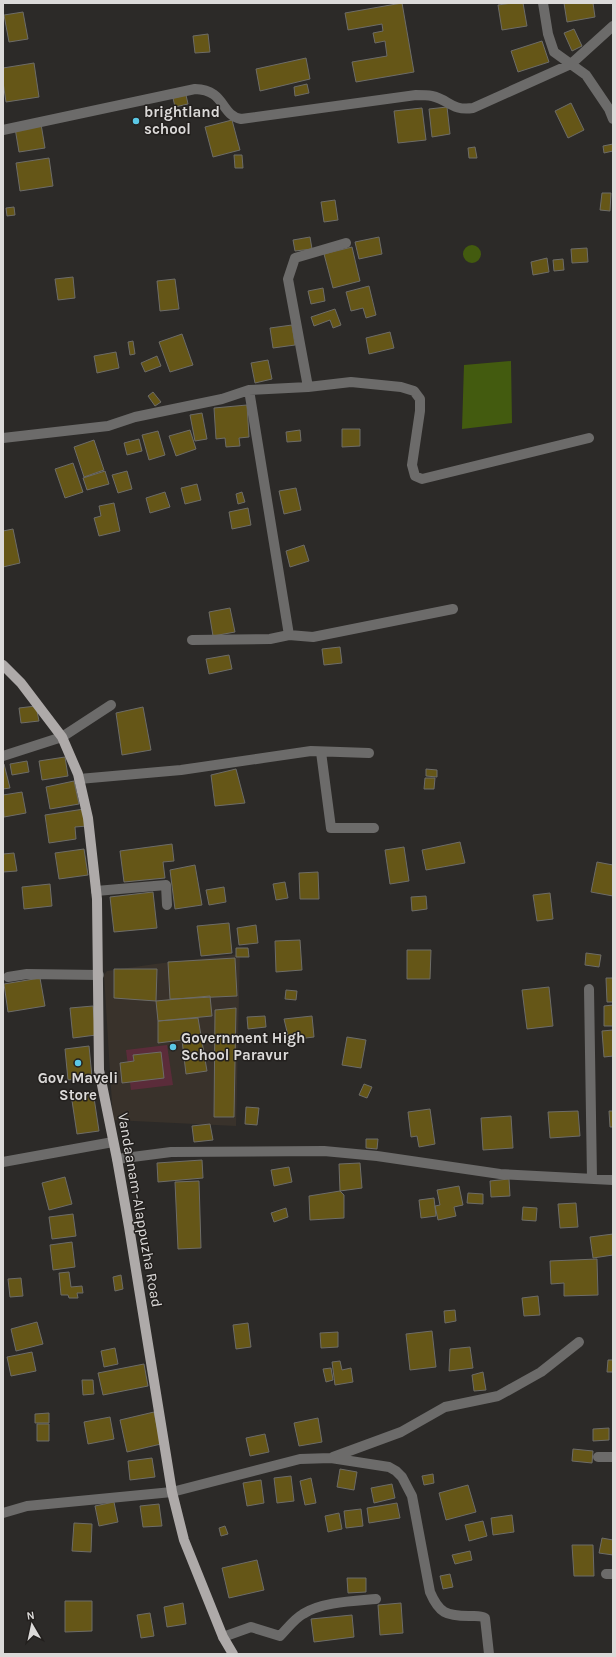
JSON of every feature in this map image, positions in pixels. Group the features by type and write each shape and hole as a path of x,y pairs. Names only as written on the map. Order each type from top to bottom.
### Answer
{"main road":[{"name":"Vandaanam-Alappuzha Road","path":"3,665 21,683 62,737 79,779 88,818 96,891 99,975 99,1070 117,1159 172,1492 184,1540 223,1637 233,1654"}],"street":[{"path":"543,3 548,34 554,52 586,75 609,109 613,119"},
{"path":"3,130 195,90 207,90 216,95 234,118 242,120 416,95 432,96 456,108 474,108 571,64 613,26"},
{"path":"308,387 288,278 295,258 346,243"},
{"path":"3,438 108,426 135,417 222,399 249,390 308,387 351,382 401,387 414,391 418,394 420,403 412,465 415,476 422,479 589,438"},
{"path":"249,390 289,635"},
{"path":"192,640 270,639 289,635 313,637 453,610"},
{"path":"3,756 62,737 111,705"},
{"path":"79,779 182,770 311,752 368,753"},
{"path":"321,752 331,828 374,828"},
{"path":"96,891 166,885 167,905"},
{"path":"8,978 27,974 99,975"},
{"path":"589,989 592,1179"},
{"path":"3,1162 114,1142"},
{"path":"117,1159 171,1152 324,1151 377,1156 500,1174 613,1180"},
{"path":"331,1458 401,1432 445,1407 498,1396 541,1372 579,1342"},
{"path":"598,1457 613,1457"},
{"path":"3,1513 27,1506 172,1492 300,1459 331,1458 389,1467 402,1477 412,1496 430,1592 433,1600 439,1609 447,1613 457,1616 479,1616 485,1618 489,1654"},
{"path":"223,1637 251,1627 280,1636 303,1614 315,1609 345,1602 376,1599"}],"shaded area":[{"path":"468,245 476,245 481,250 479,261 476,263 468,263 463,258 463,250"},
{"path":"511,361 512,423 462,429 464,365"},
{"name":"Government High School Paravur","path":"240,954 236,1126 113,1120 104,975 107,971"},
{"path":"167,1045 173,1085 131,1090 126,1050"}],"building":[{"path":"402,3 414,72 356,82 352,62 387,56 385,41 375,43 373,33 383,31 382,24 348,30 345,13"},
{"path":"523,3 527,26 502,30 498,5"},
{"path":"564,3 593,3 595,17 567,22"},
{"path":"23,12 28,39 9,42 4,15"},
{"path":"574,29 582,46 572,51 564,33"},
{"path":"208,34 210,52 195,53 193,36"},
{"path":"542,41 549,62 518,72 511,51"},
{"path":"306,58 310,79 260,91 256,69"},
{"path":"34,63 39,97 6,102 3,82 3,68"},
{"path":"307,84 309,93 295,96 294,87"},
{"path":"186,95 188,104 175,107 173,98"},
{"path":"571,103 584,130 568,138 555,111"},
{"path":"447,107 450,134 432,137 429,109"},
{"path":"422,108 426,140 398,143 394,111"},
{"path":"232,120 240,150 213,157 205,127"},
{"path":"41,124 45,148 19,152 15,128"},
{"path":"613,144 613,151 604,153 603,146"},
{"path":"475,147 477,158 469,158 468,148"},
{"path":"234,155 242,155 243,168 235,168"},
{"path":"49,158 53,186 20,191 16,163"},
{"path":"602,193 611,193 610,211 600,210"},
{"path":"335,200 338,220 324,222 321,202"},
{"path":"14,207 15,215 7,216 6,208"},
{"path":"310,237 312,249 295,251 293,240"},
{"path":"379,237 382,254 359,259 355,242"},
{"path":"352,247 360,281 333,288 324,254"},
{"path":"587,248 588,262 572,263 571,249"},
{"path":"547,258 549,272 533,275 531,262"},
{"path":"563,259 564,270 554,271 553,260"},
{"path":"73,277 75,298 58,300 55,279"},
{"path":"175,279 179,309 160,311 157,281"},
{"path":"369,286 376,315 366,318 363,308 351,311 346,292"},
{"path":"323,288 325,301 311,304 308,291"},
{"path":"335,309 341,325 333,328 330,320 314,326 311,317"},
{"path":"292,325 295,345 273,348 270,328"},
{"path":"390,332 394,348 369,354 366,338"},
{"path":"182,334 193,365 170,372 159,342"},
{"path":"133,341 135,354 130,355 128,342"},
{"path":"116,352 119,368 97,373 94,356"},
{"path":"157,356 161,366 145,372 141,363"},
{"path":"268,360 272,379 255,383 251,363"},
{"path":"153,392 161,402 155,406 148,396"},
{"path":"247,405 249,437 239,438 240,446 226,447 225,438 216,439 214,408"},
{"path":"202,413 207,439 195,441 190,415"},
{"path":"342,429 360,429 360,446 342,447"},
{"path":"190,430 196,449 176,456 169,436"},
{"path":"300,430 301,441 287,442 286,432"},
{"path":"158,431 165,455 149,460 142,435"},
{"path":"139,439 142,451 127,455 124,443"},
{"path":"94,440 104,470 84,477 74,447"},
{"path":"73,463 83,492 65,498 55,469"},
{"path":"105,471 109,484 87,490 83,478"},
{"path":"127,471 132,489 118,493 112,475"},
{"path":"197,484 201,500 185,504 181,488"},
{"path":"296,488 301,510 284,514 279,491"},
{"path":"165,492 170,507 150,513 146,498"},
{"path":"242,492 245,502 238,504 236,494"},
{"path":"114,503 120,531 99,536 94,518 101,516 99,506"},
{"path":"248,508 251,525 232,529 229,512"},
{"path":"13,529 20,563 3,567 3,531"},
{"path":"304,545 309,561 290,567 286,551"},
{"path":"230,608 235,632 213,636 209,612"},
{"path":"340,647 342,663 324,665 322,649"},
{"path":"229,655 232,669 209,674 206,659"},
{"path":"36,706 39,721 21,723 19,708"},
{"path":"143,707 151,750 122,755 116,713"},
{"path":"65,757 68,776 42,780 39,761"},
{"path":"27,761 29,772 12,775 10,764"},
{"path":"3,764 10,788 3,789"},
{"path":"236,769 245,803 215,806 211,775"},
{"path":"426,769 437,770 437,777 426,776"},
{"path":"425,778 435,778 434,789 424,789"},
{"path":"74,781 79,804 50,809 46,787"},
{"path":"22,792 26,813 4,817 3,795"},
{"path":"84,809 87,826 75,827 76,839 49,843 45,815"},
{"path":"460,842 465,863 426,870 422,850"},
{"path":"172,844 174,861 163,862 165,878 124,882 120,851"},
{"path":"404,847 409,881 390,884 385,850"},
{"path":"84,849 88,875 59,879 55,853"},
{"path":"14,853 17,871 3,872 3,854"},
{"path":"597,862 613,865 613,896 591,892"},
{"path":"195,865 202,905 175,909 170,870"},
{"path":"318,872 319,899 300,899 299,873"},
{"path":"285,882 288,898 276,900 273,884"},
{"path":"50,884 52,906 24,909 22,887"},
{"path":"224,887 226,902 209,905 206,890"},
{"path":"153,892 157,928 114,932 110,897"},
{"path":"550,893 553,919 537,921 533,895"},
{"path":"426,896 427,909 412,911 411,897"},
{"path":"229,923 232,953 201,956 197,926"},
{"path":"256,925 258,943 239,945 237,928"},
{"path":"300,940 302,970 276,972 275,941"},
{"path":"236,948 248,948 249,957 236,957"},
{"path":"407,950 431,950 430,979 407,979"},
{"path":"586,953 601,955 599,967 585,965"},
{"path":"235,958 237,996 170,999 168,962"},
{"path":"114,969 157,969 156,1001 114,998"},
{"path":"40,978 45,1006 8,1012 4,984"},
{"path":"606,978 613,978 613,1002 607,1002"},
{"path":"549,987 553,1026 527,1029 522,990"},
{"path":"286,990 297,991 296,1000 285,999"},
{"path":"210,996 212,1016 158,1021 156,1001"},
{"path":"613,1005 613,1026 604,1026 604,1006"},
{"path":"93,1006 96,1035 73,1038 70,1008"},
{"path":"236,1008 234,1117 214,1117 215,1010"},
{"path":"265,1016 266,1027 248,1029 247,1017"},
{"path":"312,1016 314,1037 289,1040 284,1019"},
{"path":"198,1018 207,1071 186,1074 182,1040 158,1043 158,1021"},
{"path":"613,1030 613,1056 604,1057 602,1031"},
{"path":"347,1037 366,1040 361,1068 342,1065"},
{"name":"Gov. Maveli Store","path":"89,1046 92,1077 68,1080 65,1049"},
{"path":"161,1052 164,1078 122,1083 120,1063 134,1061 133,1055"},
{"path":"364,1084 372,1087 367,1098 359,1095"},
{"path":"93,1091 99,1131 77,1134 71,1094"},
{"path":"246,1107 259,1108 257,1125 245,1124"},
{"path":"430,1109 435,1144 419,1147 417,1136 411,1137 408,1112"},
{"path":"578,1111 580,1136 550,1138 548,1112"},
{"path":"609,1111 613,1111 613,1127 610,1127"},
{"path":"511,1116 513,1148 483,1150 481,1118"},
{"path":"210,1124 213,1140 194,1142 192,1126"},
{"path":"366,1139 378,1139 377,1149 366,1148"},
{"path":"202,1160 203,1178 158,1182 157,1163"},
{"path":"360,1163 362,1188 340,1191 339,1164"},
{"path":"289,1167 292,1182 274,1186 271,1170"},
{"path":"65,1177 72,1204 49,1210 42,1183"},
{"path":"509,1179 510,1196 491,1197 490,1181"},
{"path":"199,1181 201,1248 178,1249 175,1182"},
{"path":"459,1186 463,1205 454,1207 456,1216 438,1220 435,1206 440,1205 437,1190"},
{"path":"340,1191 344,1195 344,1218 310,1220 309,1196"},
{"path":"468,1193 483,1194 483,1204 467,1203"},
{"path":"434,1198 436,1216 421,1218 419,1200"},
{"path":"576,1203 578,1227 560,1228 558,1204"},
{"path":"523,1207 537,1208 536,1221 522,1220"},
{"path":"286,1208 288,1217 274,1222 271,1213"},
{"path":"73,1214 76,1236 52,1239 49,1217"},
{"path":"613,1234 613,1255 593,1258 590,1237"},
{"path":"72,1242 75,1267 53,1270 50,1245"},
{"path":"597,1259 598,1295 564,1296 564,1283 551,1284 550,1261"},
{"path":"69,1272 71,1287 82,1286 83,1293 77,1293 78,1298 69,1298 68,1295 61,1295 59,1273"},
{"path":"121,1275 123,1289 115,1291 113,1277"},
{"path":"21,1278 23,1296 10,1297 8,1279"},
{"path":"538,1296 540,1315 524,1316 522,1298"},
{"path":"455,1310 456,1321 445,1323 444,1311"},
{"path":"37,1322 43,1344 16,1351 11,1329"},
{"path":"248,1323 251,1347 236,1349 233,1325"},
{"path":"432,1331 436,1367 410,1370 406,1334"},
{"path":"338,1332 338,1347 321,1348 320,1333"},
{"path":"470,1347 473,1368 449,1371 450,1349"},
{"path":"115,1348 118,1364 104,1367 101,1351"},
{"path":"32,1352 36,1371 11,1376 7,1357"},
{"path":"608,1360 613,1360 613,1372 607,1372"},
{"path":"340,1361 342,1370 351,1368 353,1382 335,1385 332,1362"},
{"path":"144,1364 148,1386 103,1395 98,1373"},
{"path":"331,1368 333,1380 326,1382 323,1369"},
{"path":"483,1372 486,1390 474,1391 472,1375"},
{"path":"82,1380 93,1380 94,1394 83,1395"},
{"path":"154,1412 161,1444 127,1452 120,1420"},
{"path":"49,1413 49,1423 35,1423 35,1414"},
{"path":"110,1417 114,1439 88,1444 84,1422"},
{"path":"318,1418 322,1442 299,1446 294,1423"},
{"path":"37,1424 49,1424 49,1441 37,1441"},
{"path":"609,1428 609,1440 593,1441 593,1429"},
{"path":"265,1434 269,1452 250,1456 246,1438"},
{"path":"573,1449 593,1451 592,1463 572,1461"},
{"path":"152,1458 155,1477 130,1480 128,1461"},
{"path":"340,1469 357,1472 354,1490 337,1487"},
{"path":"433,1474 434,1483 424,1485 422,1476"},
{"path":"291,1476 294,1501 277,1503 274,1478"},
{"path":"311,1478 316,1503 305,1505 300,1481"},
{"path":"261,1480 264,1503 247,1506 243,1483"},
{"path":"392,1484 395,1498 374,1503 371,1488"},
{"path":"468,1485 476,1512 446,1520 439,1493"},
{"path":"114,1502 118,1522 99,1526 95,1506"},
{"path":"397,1503 400,1518 369,1523 367,1508"},
{"path":"159,1504 162,1526 143,1527 140,1506"},
{"path":"361,1509 363,1526 346,1528 344,1511"},
{"path":"339,1513 342,1529 328,1532 325,1516"},
{"path":"512,1515 514,1532 493,1535 491,1518"},
{"path":"483,1521 487,1536 469,1541 465,1525"},
{"path":"74,1523 92,1524 91,1552 72,1551"},
{"path":"225,1526 228,1534 221,1536 219,1528"},
{"path":"602,1538 613,1540 613,1555 599,1553"},
{"path":"572,1545 593,1545 594,1576 574,1576"},
{"path":"470,1551 472,1560 455,1564 452,1555"},
{"path":"257,1560 264,1590 229,1598 222,1568"},
{"path":"450,1574 453,1587 443,1589 440,1576"},
{"path":"347,1578 366,1578 366,1592 348,1593"},
{"path":"65,1601 92,1601 92,1631 65,1632"},
{"path":"183,1603 186,1624 167,1627 164,1607"},
{"path":"401,1603 403,1633 380,1635 378,1605"},
{"path":"150,1613 154,1636 141,1638 137,1615"},
{"path":"352,1615 354,1637 314,1642 311,1619"}],"place":[{"name":"brightland school","path":"136,121"},
{"name":"Government High School Paravur","path":"173,1047"},
{"name":"Gov. Maveli Store","path":"78,1063"}]}
